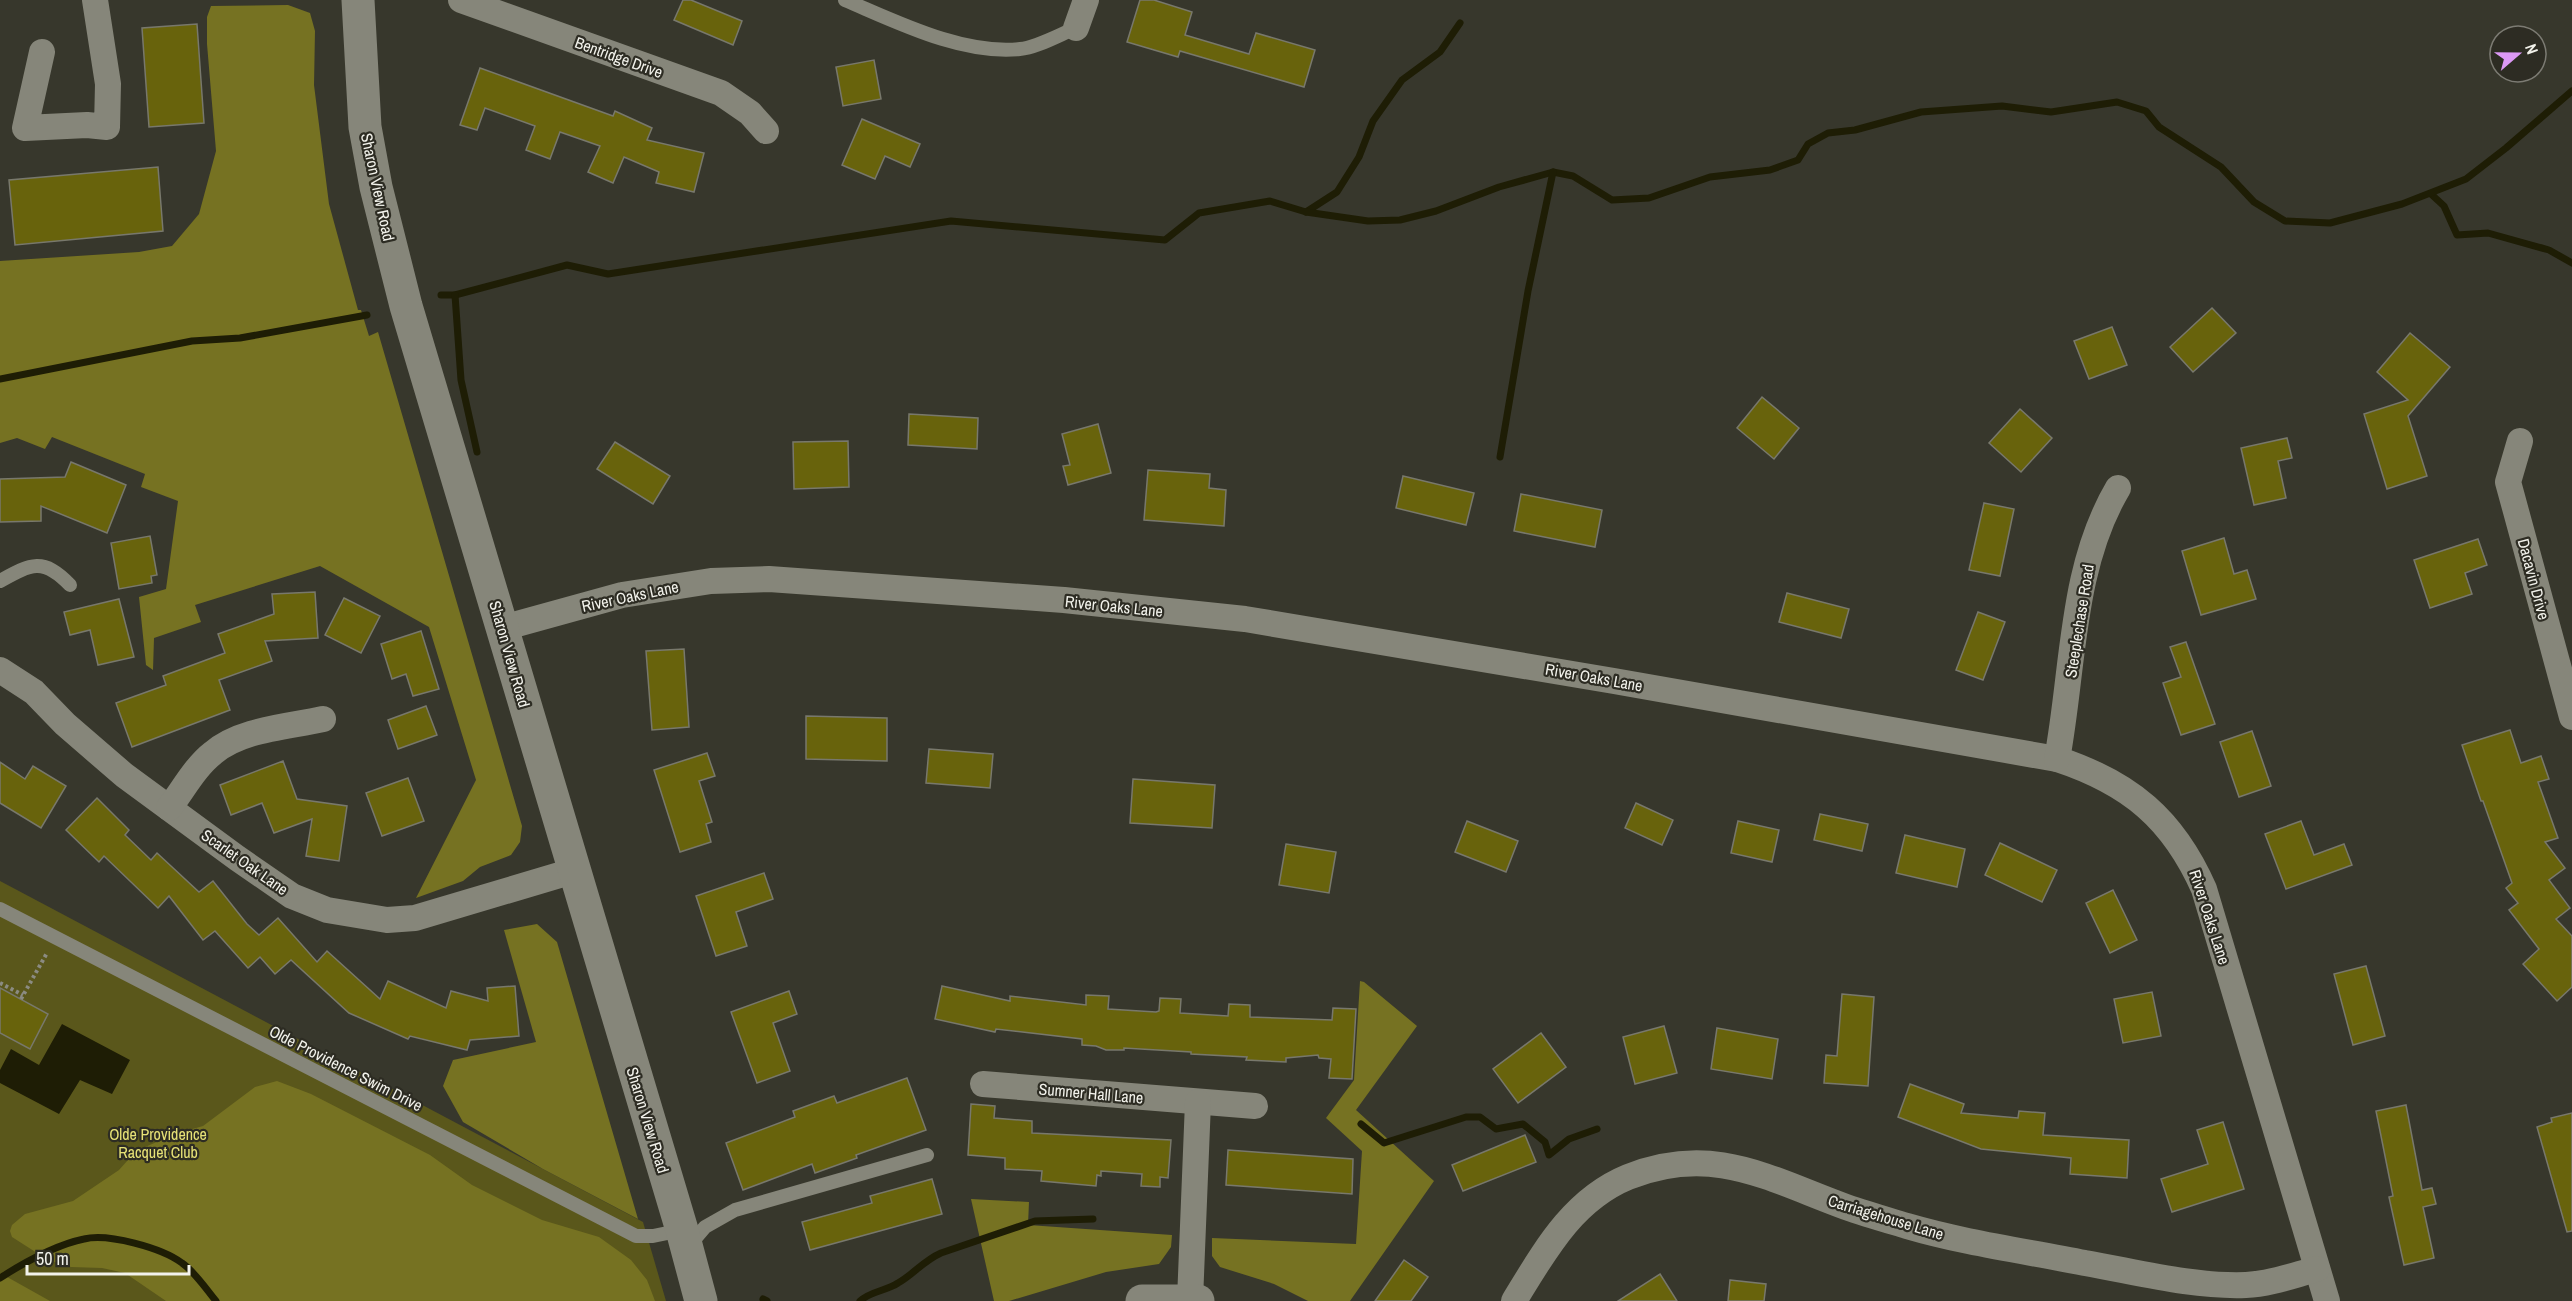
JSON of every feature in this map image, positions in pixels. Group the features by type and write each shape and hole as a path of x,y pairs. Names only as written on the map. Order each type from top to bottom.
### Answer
{"street":[{"path":"42,52 25,128 87,125 107,128 108,84 95,0"},
{"name":"Sharon View Road","path":"358,0 365,127 376,187 406,306 701,1301"},
{"name":"Bentridge Drive","path":"461,0 721,93 750,113 766,131"},
{"path":"1076,28 1086,0"},
{"name":"Dacavin Drive","path":"2520,441 2508,482 2571,709"},
{"name":"Steeplechase Road","path":"2057,759 2085,570 2106,509 2118,488"},
{"name":"River Oaks Lane","path":"503,628 622,595 711,581 769,579 1064,600 1254,621 2057,759 2083,768 2132,795 2160,819 2191,860 2204,890 2327,1301"},
{"name":"Scarlet Oak Lane","path":"0,670 34,692 65,724 124,775 292,896 346,915 387,920 415,918 573,871"},
{"path":"169,808 194,773 211,754 221,747 238,738 323,719"},
{"name":"Sumner Hall Lane","path":"983,1084 1255,1106"},
{"path":"1142,1301 1194,1300 1198,1102"},
{"name":"Carriagehouse Lane","path":"1514,1301 1560,1229 1583,1205 1609,1186 1660,1167 1710,1163 1749,1169 1847,1208 1910,1227 1994,1246 2144,1274 2214,1285 2248,1285 2317,1269"}],"lane":[{"path":"845,0 913,29 981,48 1022,49 1076,28"},
{"path":"0,581 27,566 56,571 70,585"},
{"name":"Olde Providence Swim Drive","path":"0,909 636,1236 684,1239"},
{"path":"684,1239 735,1210 927,1155"}],"path":[{"path":"0,984 22,997 51,944"}],"green space":[{"path":"288,5 310,13 315,31 314,85 329,204 358,310 361,310 369,336 378,332 522,826 520,842 511,855 480,867 463,881 416,898 476,780 429,627 320,566 195,605 201,622 154,638 153,670 146,665 139,597 166,589 178,501 141,487 145,474 52,437 45,449 17,438 0,443 0,261 139,252 172,246 199,214 216,151 207,44 207,17 211,6"},
{"name":"Olde Providence Racquet Club","path":"0,881 643,1222 666,1301 0,1301"},
{"path":"537,924 557,942 638,1219 543,1169 463,1122 443,1086 453,1060 536,1042 504,930"},
{"path":"1360,981 1417,1026 1356,1110 1434,1181 1350,1301 1308,1301 1274,1284 1220,1267 1212,1256 1212,1238 1356,1244 1362,1151 1326,1118 1354,1080"},
{"path":"277,1081 311,1094 430,1155 472,1185 542,1220 599,1237 631,1260 647,1280 655,1301 166,1301 125,1273 102,1268 71,1267 48,1260 12,1237 10,1231 12,1225 25,1214 73,1201 119,1170 136,1151 175,1134 203,1126 255,1087"},
{"path":"971,1199 1029,1202 1028,1225 1172,1235 1171,1247 1159,1264 1106,1272 1009,1301 994,1301"},
{"path":"0,1273 50,1301 0,1301"}],"shaded area":[{"path":"62,1024 130,1060 112,1094 80,1080 59,1114 0,1083 0,1070 11,1049 39,1065"}],"building":[{"path":"683,0 691,0 742,21 733,45 674,20"},
{"path":"1140,0 1154,0 1192,12 1185,35 1249,54 1256,33 1315,50 1304,87 1180,51 1178,57 1127,42"},
{"path":"197,24 204,123 149,127 142,28"},
{"path":"874,60 881,99 843,106 836,67"},
{"path":"480,68 613,116 615,111 652,128 647,140 704,153 694,192 656,183 659,172 624,157 613,183 588,172 600,146 560,132 550,159 526,150 535,126 485,108 477,130 460,125"},
{"path":"862,119 920,144 910,167 885,156 875,179 842,165"},
{"path":"158,167 163,231 15,245 9,180"},
{"path":"2212,308 2236,333 2193,372 2170,347"},
{"path":"2112,327 2127,365 2089,379 2074,341"},
{"path":"2410,333 2450,367 2408,416 2427,476 2387,489 2364,414 2408,400 2377,372"},
{"path":"1762,397 1799,428 1774,459 1737,428"},
{"path":"2020,409 2052,438 2021,472 1989,443"},
{"path":"909,414 978,418 977,449 908,445"},
{"path":"1098,424 1111,473 1068,485 1063,466 1070,465 1062,434"},
{"path":"2287,438 2292,458 2278,461 2286,498 2254,505 2241,448"},
{"path":"848,441 849,487 794,489 793,442"},
{"path":"615,442 670,476 653,504 597,469"},
{"path":"71,462 126,485 107,533 41,506 41,521 0,522 0,479 65,477"},
{"path":"1148,470 1210,474 1209,488 1226,490 1224,526 1144,520"},
{"path":"1403,476 1474,493 1466,525 1396,508"},
{"path":"1521,494 1602,510 1595,547 1514,531"},
{"path":"1984,503 2014,509 2000,576 1969,570"},
{"path":"150,536 157,575 151,576 152,583 119,589 111,543"},
{"path":"2224,538 2234,574 2247,570 2256,599 2201,615 2182,551"},
{"path":"2478,539 2487,565 2465,573 2472,594 2430,608 2414,560"},
{"path":"315,592 318,638 265,641 272,661 219,680 230,710 132,747 116,703 166,685 163,676 225,653 218,634 274,614 272,594"},
{"path":"1787,593 1849,609 1841,638 1779,622"},
{"path":"344,598 380,616 361,653 325,635"},
{"path":"119,599 134,657 98,665 90,630 70,635 64,612"},
{"path":"1978,612 2005,622 1983,680 1956,670"},
{"path":"421,631 439,689 413,696 406,674 392,679 381,644"},
{"path":"2186,642 2215,724 2181,735 2163,683 2181,677 2170,647"},
{"path":"684,649 689,727 652,730 646,651"},
{"path":"426,706 437,735 398,749 388,720"},
{"path":"806,716 887,718 887,761 806,759"},
{"path":"2510,730 2521,763 2541,756 2549,779 2538,782 2558,838 2545,842 2565,868 2549,880 2570,908 2556,919 2572,936 2572,987 2557,1001 2523,964 2539,949 2509,910 2518,903 2506,888 2512,883 2462,745"},
{"path":"2252,731 2271,786 2239,797 2220,742"},
{"path":"929,749 993,754 990,788 926,783"},
{"path":"707,753 715,776 699,781 712,822 706,824 711,842 680,852 654,770"},
{"path":"283,761 297,799 347,806 339,861 306,856 312,819 274,833 262,803 231,815 220,785"},
{"path":"0,762 25,779 33,766 66,786 41,828 0,803"},
{"path":"408,778 424,821 382,836 366,793"},
{"path":"1133,779 1215,785 1212,828 1130,823"},
{"path":"97,798 129,830 125,835 151,860 157,853 199,892 213,881 247,924 259,935 278,918 317,962 327,951 380,999 388,981 446,1008 451,991 488,1001 487,988 515,986 519,1036 470,1040 467,1050 410,1036 408,1039 349,1013 291,960 275,974 260,957 248,968 215,931 203,940 169,896 158,908 104,856 99,862 66,830"},
{"path":"1636,803 1673,820 1662,845 1625,828"},
{"path":"1820,814 1868,824 1862,851 1814,840"},
{"path":"1467,821 1518,841 1506,872 1455,852"},
{"path":"1738,821 1779,830 1772,862 1731,853"},
{"path":"2301,821 2314,855 2344,844 2352,865 2286,889 2265,834"},
{"path":"1905,835 1965,849 1957,887 1896,873"},
{"path":"2000,843 2057,870 2042,902 1985,875"},
{"path":"1286,844 1336,852 1329,893 1279,885"},
{"path":"764,873 773,899 736,912 747,946 716,956 696,896"},
{"path":"2113,890 2137,940 2110,953 2086,903"},
{"path":"2366,966 2385,1036 2353,1045 2334,974"},
{"path":"942,986 1010,1001 1010,996 1086,1005 1086,995 1109,996 1108,1009 1156,1012 1159,1011 1160,998 1181,999 1180,1013 1228,1016 1229,1004 1250,1005 1250,1017 1332,1020 1333,1008 1356,1009 1352,1079 1329,1078 1331,1059 1319,1058 1318,1055 1286,1058 1286,1062 1246,1060 1247,1057 1191,1054 1191,1052 1124,1048 1124,1050 1106,1050 1096,1046 1082,1045 1082,1039 996,1029 995,1032 935,1019"},
{"path":"0,988 48,1014 30,1049 0,1033"},
{"path":"789,991 797,1014 773,1023 790,1071 757,1083 731,1012"},
{"path":"2152,992 2161,1036 2123,1043 2114,999"},
{"path":"1842,994 1874,997 1868,1086 1824,1083 1826,1055 1837,1056"},
{"path":"1664,1026 1677,1073 1635,1084 1623,1037"},
{"path":"1717,1028 1778,1039 1772,1079 1711,1069"},
{"path":"1541,1033 1566,1067 1518,1103 1493,1069"},
{"path":"907,1078 926,1130 856,1155 857,1158 815,1173 812,1164 743,1190 726,1143 795,1117 793,1111 834,1096 837,1103"},
{"path":"1910,1084 1964,1104 1961,1113 2018,1118 2019,1111 2045,1113 2043,1135 2129,1140 2127,1178 2070,1174 2071,1158 1981,1149 1898,1117"},
{"path":"971,1104 995,1106 994,1118 1032,1121 1032,1133 1171,1140 1168,1178 1160,1177 1160,1187 1141,1186 1142,1174 1101,1171 1101,1176 1097,1175 1096,1186 1041,1181 1042,1171 1005,1169 1005,1158 968,1155"},
{"path":"2406,1105 2422,1190 2432,1188 2436,1204 2423,1207 2434,1258 2404,1265 2389,1197 2393,1196 2376,1111"},
{"path":"2572,1113 2572,1231 2567,1232 2537,1127 2552,1122 2551,1118"},
{"path":"2223,1122 2244,1189 2172,1212 2161,1179 2208,1164 2197,1130"},
{"path":"1525,1135 1536,1162 1463,1191 1452,1165"},
{"path":"1228,1150 1353,1159 1352,1194 1226,1185"},
{"path":"932,1179 942,1214 810,1250 802,1222 872,1203 870,1196"},
{"path":"1404,1260 1428,1277 1411,1301 1375,1301"},
{"path":"1660,1274 1677,1301 1618,1301"},
{"path":"1730,1280 1766,1284 1764,1301 1728,1301"}],"waterway":[{"path":"1306,212 1337,192 1359,157 1373,121 1402,80 1440,52 1460,23"},
{"path":"441,295 455,295 567,265 608,274 951,221 1165,240 1199,213 1270,201 1306,212 1368,221 1400,220 1436,211 1499,187 1553,172 1573,176 1612,200 1649,198 1710,177 1770,170 1798,160 1808,144 1828,133 1855,130 1921,112 2002,106 2051,112 2117,102 2146,111 2159,127 2221,167 2254,202 2285,221 2330,223 2402,204 2466,179 2572,91"},
{"path":"1500,457 1528,291 1553,172"},
{"path":"2431,194 2444,206 2457,235 2488,233 2549,250 2572,263"},
{"path":"455,295 461,380 477,452"},
{"path":"0,379 192,341 240,338 367,315"},
{"path":"1361,1124 1384,1143 1466,1117 1480,1117 1496,1129 1523,1124 1545,1142 1549,1155 1569,1139 1597,1129"},
{"path":"860,1301 898,1283 941,1253 1035,1221 1093,1219"},
{"path":"0,1278 62,1245 84,1239 107,1238 149,1247 173,1257 191,1271 216,1301"},
{"path":"763,1299 767,1301"}]}
